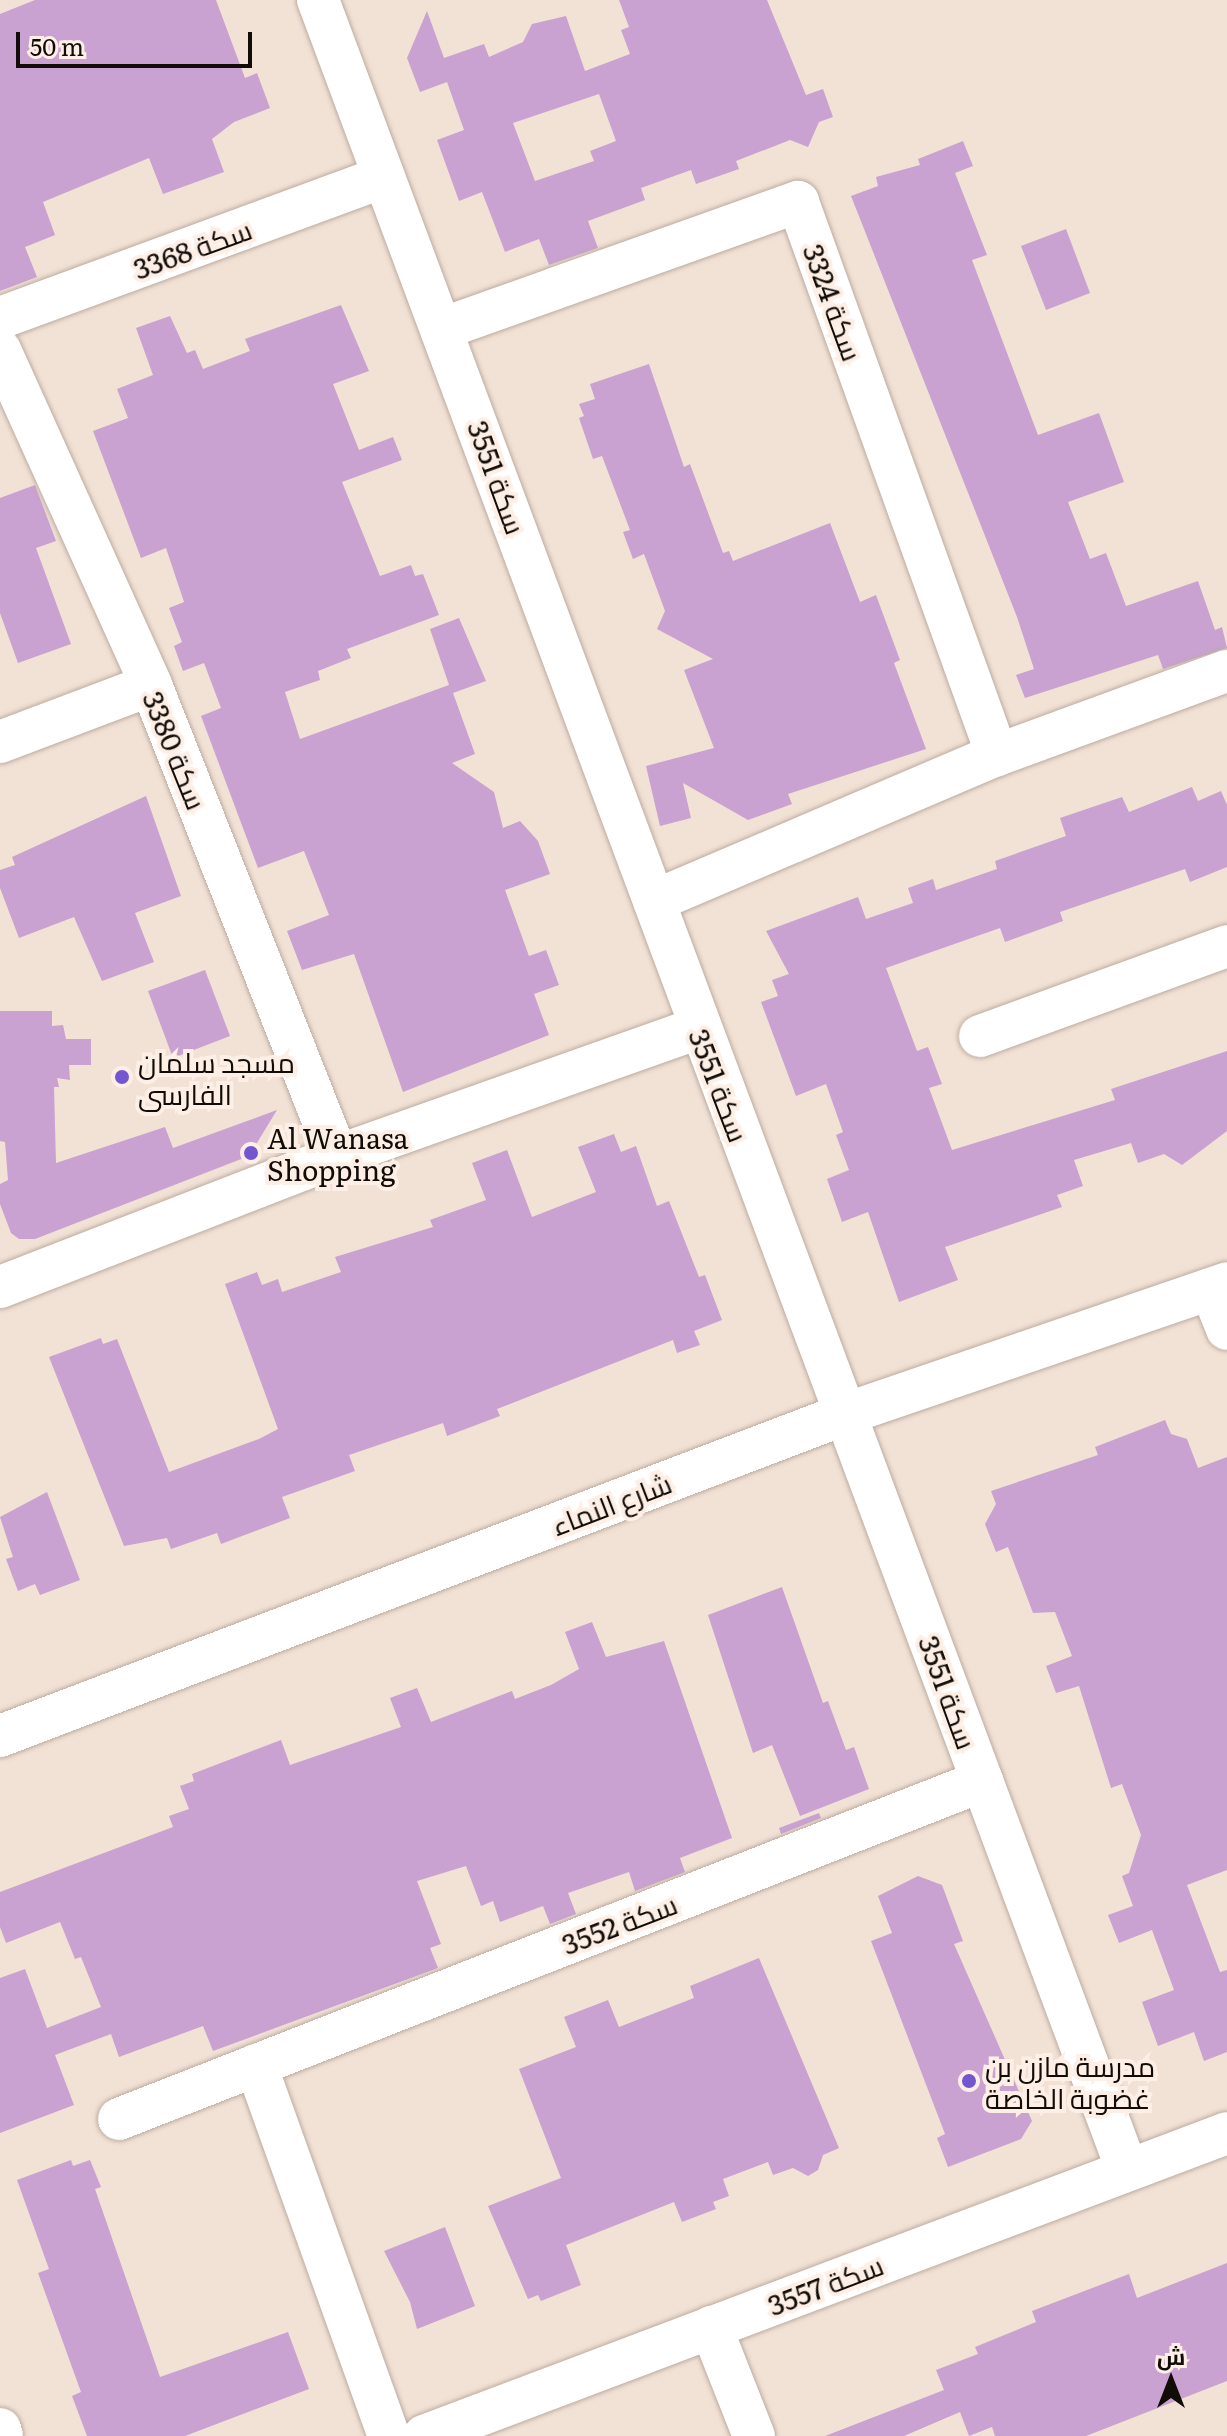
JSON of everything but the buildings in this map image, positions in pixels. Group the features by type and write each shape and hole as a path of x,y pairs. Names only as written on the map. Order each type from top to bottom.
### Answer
{"street":[{"name":"سكة 3551","path":"319,0 444,328 698,1028 1127,2169"},
{"name":"سكة 3368","path":"0,318 384,177"},
{"name":"سكة 3324","path":"444,328 798,202 997,755"},
{"name":"سكة 3380","path":"0,350 151,685 337,1156"},
{"path":"654,901 997,755 1227,671"},
{"path":"0,742 151,685"},
{"path":"980,1036 1227,946"},
{"path":"1,1283 337,1156 698,1028"},
{"path":"1219,1286 1227,1329"},
{"name":"شارع النماء","path":"0,1736 845,1414 1219,1286"},
{"name":"سكة 3552","path":"119,2119 982,1781"},
{"path":"256,2065 389,2436"},
{"name":"سكة 3557","path":"424,2436 1227,2133"},
{"path":"711,2327 754,2436"},
{"path":"0,2429 2,2436"}],"place":[{"name":"مسجد سلمان الفارسى","path":"122,1077"},
{"name":"Al Wanasa Shopping","path":"251,1153"},
{"name":"مدرسة مازن بن غضوبة الخاصة","path":"969,2081"}]}
